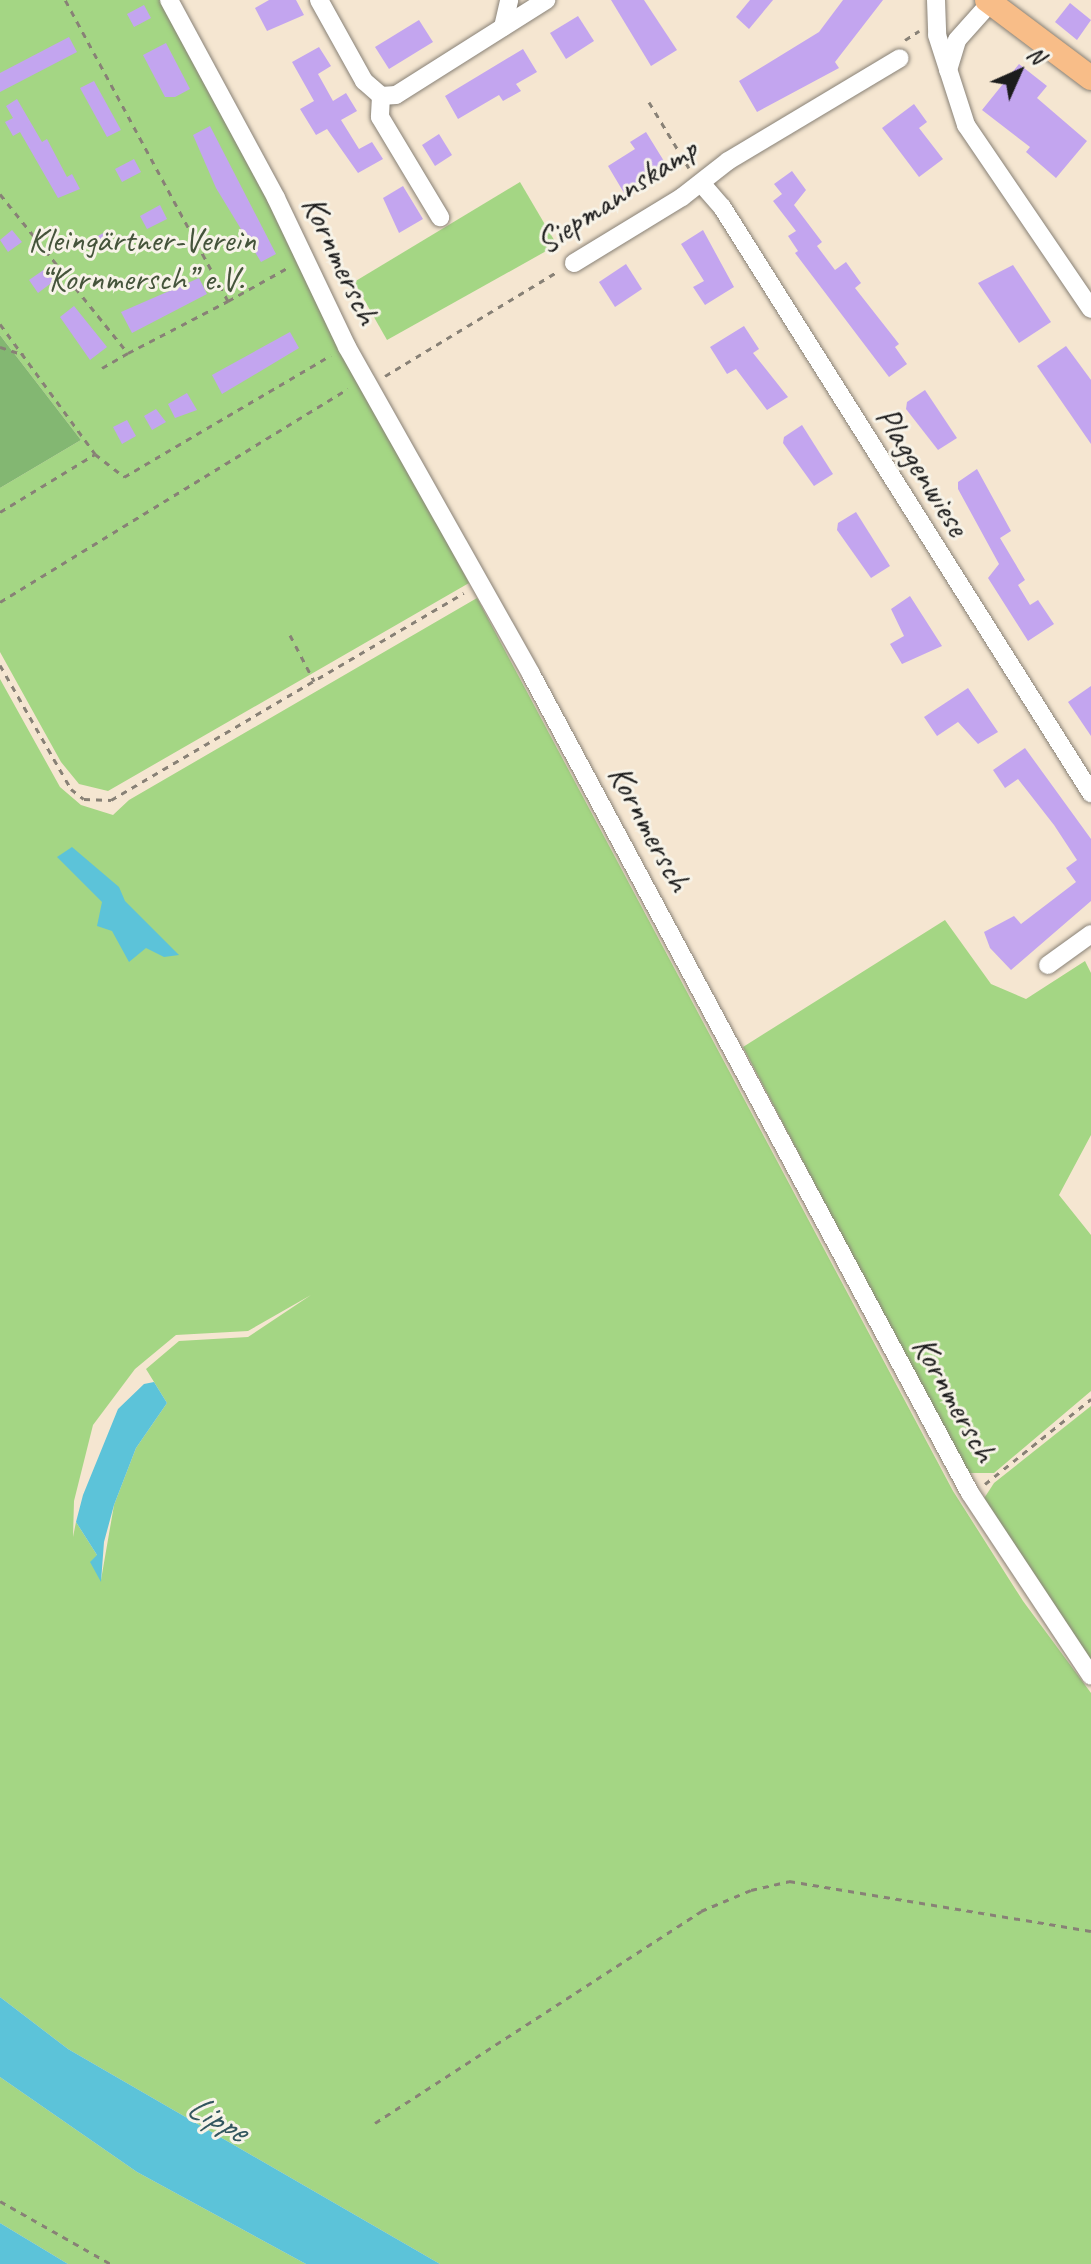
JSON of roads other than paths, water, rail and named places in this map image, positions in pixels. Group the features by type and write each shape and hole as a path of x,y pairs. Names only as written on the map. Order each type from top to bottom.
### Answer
{"main road":[{"path":"988,2 1089,71"}],"street":[{"name":"Kornmersch","path":"169,0 276,198 347,347 481,583 970,1493 1091,1676"},
{"path":"319,0 364,81 381,96 396,95 546,0"},
{"path":"503,27 509,0"},
{"path":"936,0 937,35 966,125 1091,309"},
{"path":"948,71 957,40 988,2"},
{"name":"Siepmannskamp","path":"574,263 701,183 728,161 900,58"},
{"path":"381,96 380,117 440,217"},
{"name":"Plaggenwiese","path":"701,183 722,207 1091,793"},
{"path":"1048,965 1091,934"}],"water":[{"path":"72,847 119,887 125,901 179,955 164,957 146,948 129,962 112,931 97,926 102,902 57,857"},
{"path":"154,1382 167,1403 136,1448 114,1505 104,1542 101,1582 90,1562 97,1555 76,1522 83,1495 118,1409 144,1384"},
{"path":"0,1997 68,2049 440,2264 306,2264 137,2172 0,2077"},
{"path":"0,2223 68,2264 0,2264"}],"park label":[{"name":"Kleingärtner-Verein “Kornmersch” e.V.","path":"142,258"}],"water label":[{"name":"Lippe","path":"217,2118"}]}
